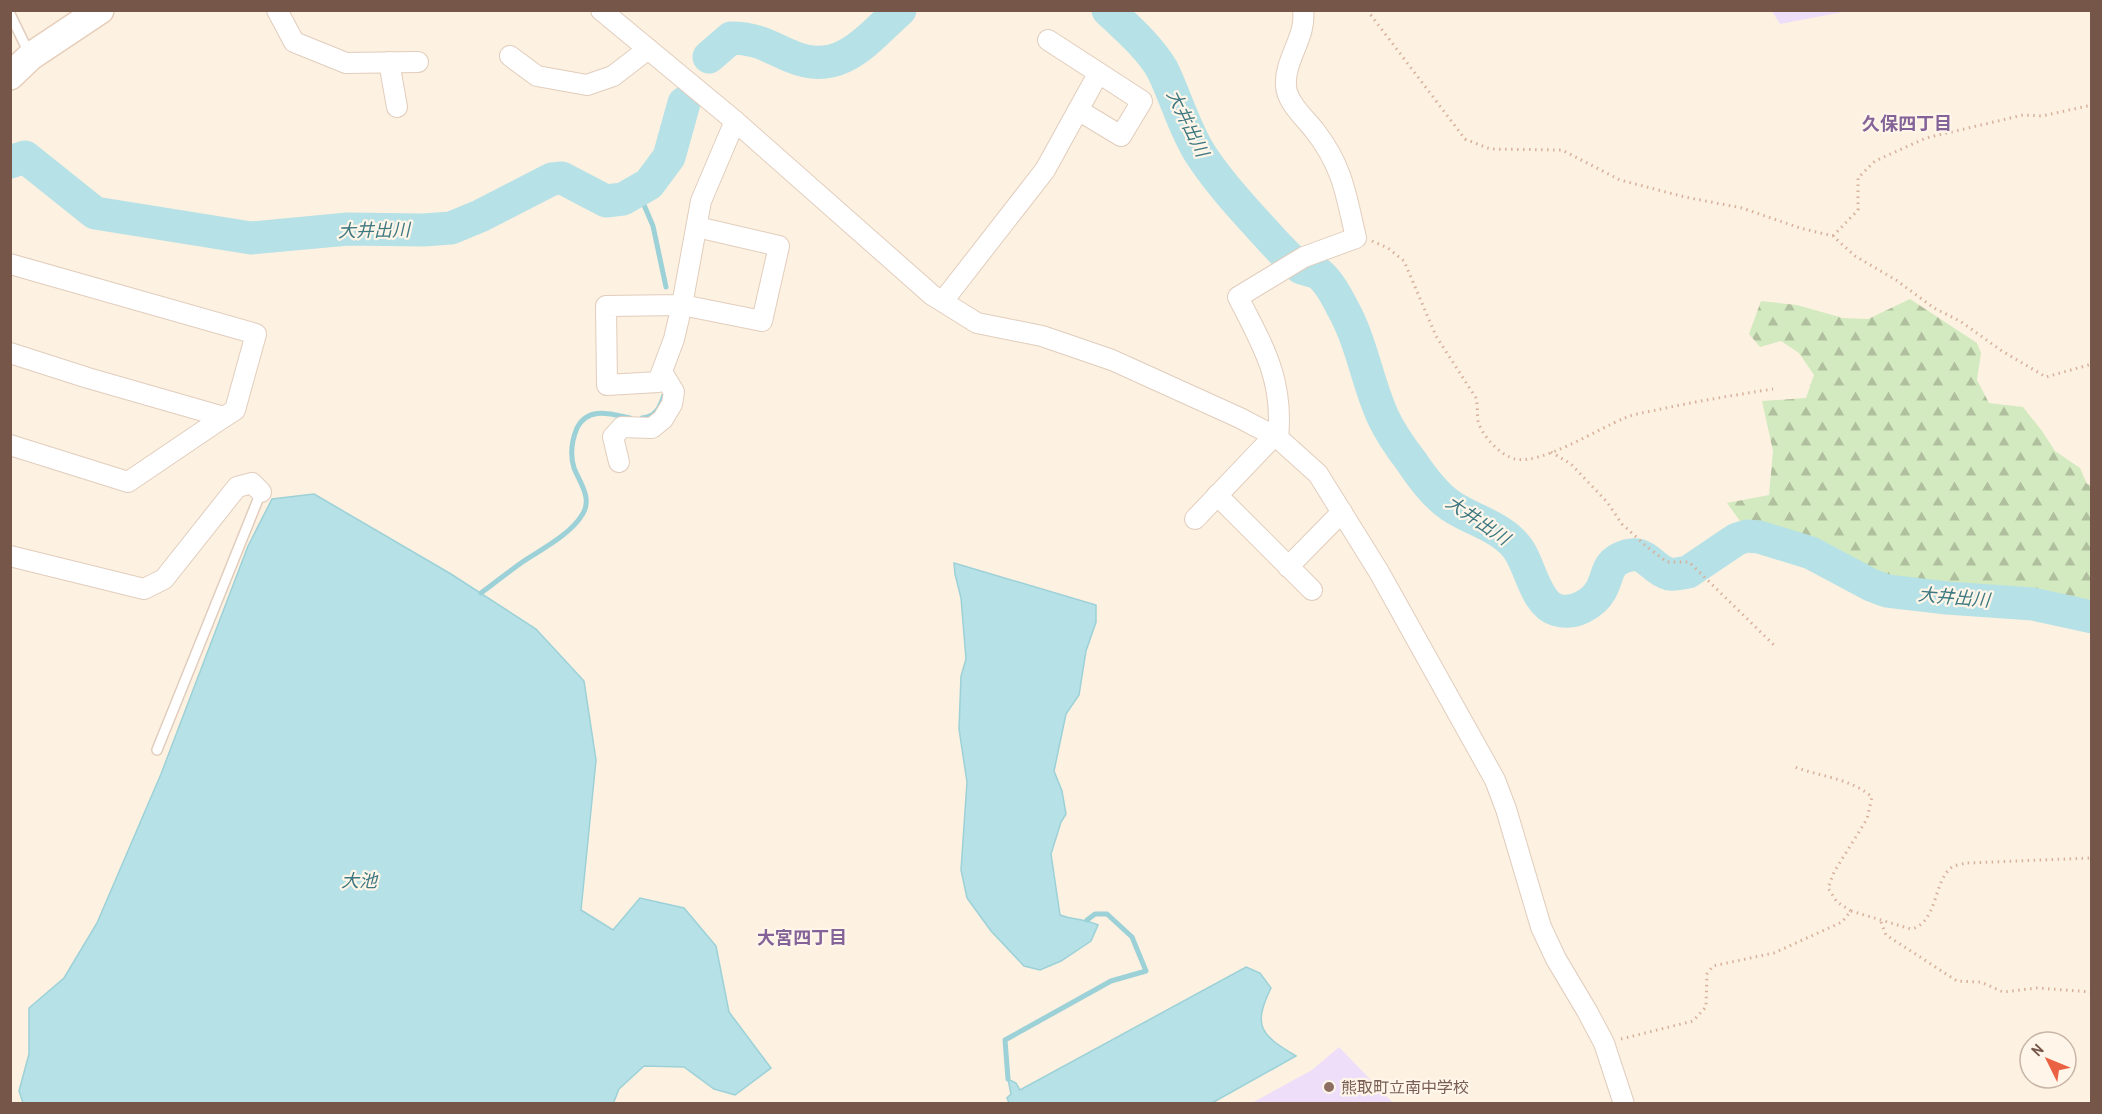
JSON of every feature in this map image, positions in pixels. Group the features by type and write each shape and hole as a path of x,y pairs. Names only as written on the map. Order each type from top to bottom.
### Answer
{"street":[{"path":"10,76 31,56 100,10"},
{"path":"277,10 294,42 346,63 418,62"},
{"path":"601,10 735,121 932,295 977,323 1042,336 1112,360 1276,437 1318,474 1379,572 1495,780 1506,809 1541,927 1556,959 1604,1043 1624,1104"},
{"path":"1194,519 1276,437 1280,413 1277,386 1266,352 1238,297 1304,257 1356,237 1340,172 1328,149 1292,103 1285,87 1289,62 1304,18 1303,10"},
{"path":"1048,40 1142,101 1121,136 1078,110"},
{"path":"510,56 537,76 587,85 613,76 648,49"},
{"path":"389,62 397,107"},
{"path":"943,301 1045,170 1098,74"},
{"path":"697,227 779,246 762,321 682,305 606,306 607,385 658,382 674,339 682,305 701,201 735,121"},
{"path":"10,264 256,334 235,410 128,482 10,445"},
{"path":"10,353 224,417"},
{"path":"619,462 613,437 622,428 652,428 663,419 672,404 674,392 662,372"},
{"path":"10,556 144,589 164,579 237,487 252,483 261,492"},
{"path":"1217,495 1311,590"},
{"path":"1288,567 1342,512"}],"lane":[{"path":"10,14 31,56"},
{"path":"157,750 261,492"}],"path":[{"path":"1367,10 1465,139 1490,149 1562,150 1620,180 1685,197 1742,208 1800,228 1833,236 1855,256 2046,377 2091,364"},
{"path":"1833,236 1858,210 1858,178 1875,161 1926,138 2023,115 2042,116 2091,105"},
{"path":"1356,237 1388,248 1404,261 1436,336 1476,398 1481,429 1490,441 1505,454 1516,459 1551,452 1627,417 1694,402 1773,389"},
{"path":"1551,452 1571,464 1607,502 1622,524 1646,546 1667,562 1689,562 1776,647"},
{"path":"1795,767 1819,776 1843,780 1872,797 1867,819 1834,872 1828,888 1836,902 1851,911 1881,921 1911,928 1920,927 1946,874 1953,866 1966,863 2091,858"},
{"path":"1604,1043 1693,1021 1706,1007 1707,974 1713,966 1774,953 1842,922 1851,911"},
{"path":"1881,921 1886,935 1957,981 1981,982 2003,992 2037,988 2091,992"}],"shaded area":[{"path":"1772,11 1848,11 1780,24"},
{"name":"熊取町立南中学校","path":"1339,1047 1393,1103 1252,1103 1312,1070"}],"green space":[{"path":"1910,299 1977,343 1981,353 1977,380 1989,403 2023,407 2055,451 2080,468 2087,484 2091,485 2091,610 2033,597 1888,584 1811,541 1740,521 1727,503 1769,495 1773,451 1762,401 1806,398 1814,375 1799,353 1781,341 1760,347 1749,334 1761,301 1797,305 1843,318 1868,319"}],"water":[{"name":"大池","path":"314,494 451,574 536,629 584,681 596,760 581,910 613,930 640,898 684,908 716,946 729,1012 771,1068 735,1095 714,1089 684,1067 644,1066 619,1089 613,1104 23,1103 19,1091 29,1054 29,1008 64,978 97,923 161,774 248,546 272,499"},
{"path":"954,563 1096,605 1096,622 1086,651 1079,695 1066,714 1054,771 1062,791 1066,814 1061,822 1051,854 1060,915 1098,925 1091,941 1061,961 1040,970 1024,966 991,931 967,898 961,870 967,782 959,729 961,676 966,659 961,598"},
{"path":"1246,967 1260,973 1271,988 1262,1012 1263,1029 1275,1042 1296,1056 1212,1103 1009,1103 1007,1098 1011,1094 1008,1079 1016,1083 1020,1090"}],"waterway":[{"name":"大井出川","path":"709,57 731,38 740,38 756,41 810,62 825,62 852,52 900,10"},
{"name":"大井出川","path":"1108,10 1157,61 1195,145 1208,166 1288,257 1300,267 1318,273 1332,289 1355,334 1383,417 1419,473 1445,502 1509,538 1520,552 1538,591 1549,606 1557,610 1570,611 1588,604 1598,595 1612,565 1628,555 1642,556 1663,571 1678,574 1688,572 1737,539 1747,536 1759,537 1811,553 1887,591 2033,604 2092,617"},
{"name":"大井出川","path":"10,162 25,157 95,213 251,238 348,229 451,228 480,216 552,179 562,178 606,201 623,199 649,184 669,157 684,103"},
{"path":"638,191 653,226 666,287"},
{"path":"642,418 654,413 664,395"},
{"path":"481,593 562,536 582,515 586,497 574,468 572,453 575,433 582,421 600,413 630,418"},
{"path":"1008,1079 1005,1040 1111,981 1146,971 1132,937 1107,914 1095,914 1087,920"}],"place":[{"name":"熊取町立南中学校","path":"1329,1087"}],"district":[{"name":"久保四丁目","path":"1907,123"},
{"name":"大宮四丁目","path":"802,937"}]}
